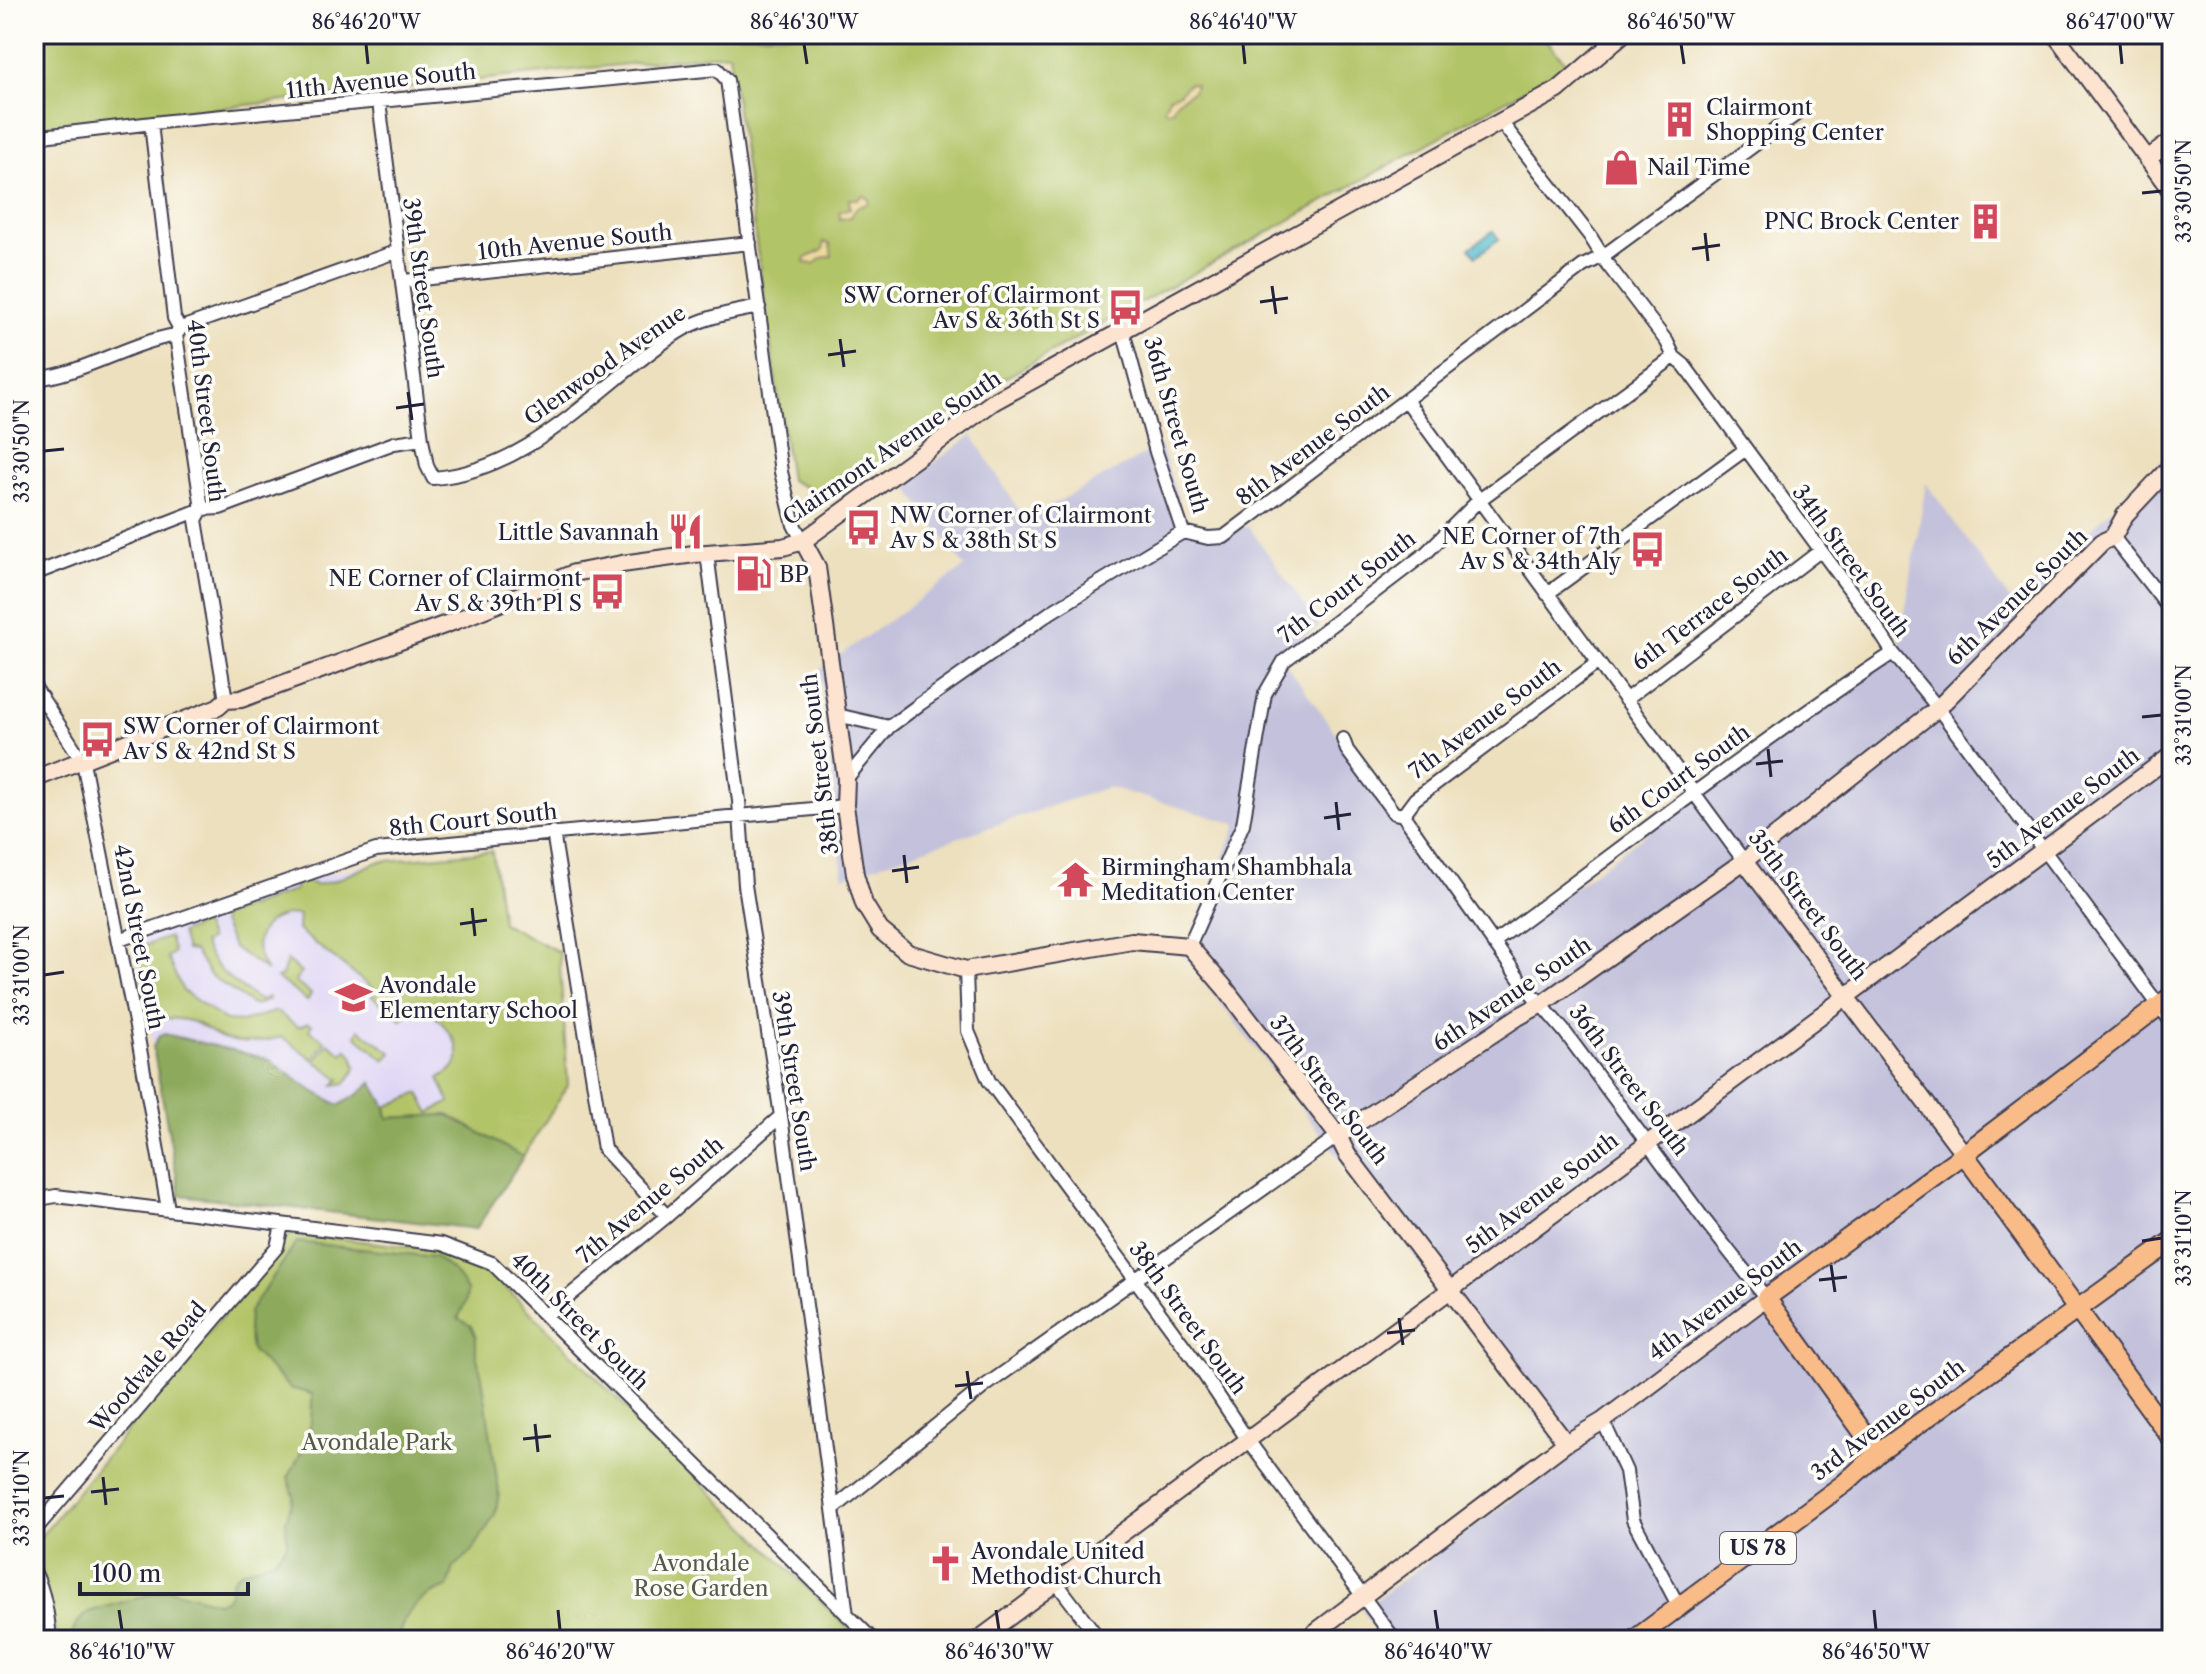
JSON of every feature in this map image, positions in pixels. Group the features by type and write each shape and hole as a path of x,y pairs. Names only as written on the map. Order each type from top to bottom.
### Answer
{"main road":[{"name":"4th Avenue South","path":"1766,1298 1964,1154 2166,1001"},
{"name":"35th Street South","path":"1964,1154 2172,1439"},
{"name":"3rd Avenue South","path":"1634,1640 1845,1483 1878,1453 2172,1241"},
{"name":"36th Street South","path":"1766,1298 1878,1453"}],"street":[{"name":"Clairmont Avenue South","path":"34,779 218,707 226,700 241,699 455,621 574,573 707,553 783,547 803,541 993,402 1558,90 1623,34"},
{"path":"2055,34 2172,192"},
{"name":"11th Avenue South","path":"34,137 717,69 727,80"},
{"name":"38th Street South","path":"727,80 781,472 794,525 817,567 846,779 845,806 864,904 880,930 908,953 966,970 968,1031 989,1081 1395,1640"},
{"name":"39th Street South","path":"379,102 422,439 427,466 433,478"},
{"name":"8th Avenue South","path":"1183,532 1208,538 1224,537 1583,266 1603,256 1798,113"},
{"name":"34th Street South","path":"1501,122 1590,236 1667,342 1674,357 1684,365 1870,617 1893,653 1938,708 2044,851 2166,1001 2172,1023"},
{"name":"40th Street South","path":"151,124 174,318 179,327 176,335 202,509 196,520 226,700"},
{"path":"2147,159 2172,141"},
{"name":"10th Avenue South","path":"404,281 750,243"},
{"path":"34,379 156,338 176,335 181,328 398,251"},
{"name":"Glenwood Avenue","path":"433,478 457,476 496,461 551,431 679,332 713,316 759,307"},
{"name":"36th Street South","path":"1123,331 1156,452 1183,532"},
{"name":"7th Court South","path":"1189,946 1243,824 1265,694 1284,661 1426,553 1478,501 1674,357"},
{"name":"35th Street South","path":"1406,400 1693,793 1964,1154"},
{"path":"34,574 202,509 220,508 394,443 422,439"},
{"path":"1547,594 1746,449"},
{"name":"6th Avenue South","path":"833,1509 985,1386 1338,1136 1540,1005 1744,861 1938,708 2102,542 2113,537 2125,515 2172,465"},
{"path":"846,779 889,727 1051,612 1183,532"},
{"path":"2113,537 2172,612"},
{"name":"6th Terrace South","path":"1625,700 1820,551"},
{"name":"39th Street South","path":"707,553 747,899 781,1116 847,1615"},
{"name":"6th Court South","path":"1493,943 1693,793 1893,653"},
{"name":"7th Avenue South","path":"1403,815 1415,799 1597,663"},
{"name":"42nd Street South","path":"34,686 83,762 168,1209"},
{"path":"837,715 889,727"},
{"name":"36th Street South","path":"1343,739 1347,750 1394,813 1403,815 1493,943 1564,1031 1766,1298"},
{"name":"5th Avenue South","path":"978,1640 2172,755"},
{"name":"8th Court South","path":"119,940 365,853 553,832 845,806"},
{"path":"553,832 604,1149 667,1216"},
{"path":"966,970 1132,941 1189,946"},
{"name":"37th Street South","path":"1189,946 1338,1136 1347,1154 1566,1443"},
{"name":"7th Avenue South","path":"546,1315 667,1216 781,1116"},
{"name":"40th Street South","path":"34,1200 56,1196 442,1244 492,1263 873,1640"},
{"name":"Woodvale Road","path":"34,1531 277,1247 282,1225"},
{"name":"4th Avenue South","path":"1305,1640 1566,1443 1603,1421 1766,1298"},
{"path":"1603,1421 1626,1471 1633,1520 1679,1607"},
{"path":"34,1571 48,1612 50,1640"},
{"path":"1056,1582 1100,1640"}],"shaded area":[{"path":"972,435 1025,520 1161,445 1187,528 1249,527 1320,626 1280,655 1490,950 1900,644 1926,483 2013,604 2172,451 2172,1640 1384,1640 1362,1610 1568,1457 1184,955 1237,824 1108,787 843,877 820,669 965,567 905,484"},
{"name":"Avondale Elementary School","path":"492,851 502,923 559,952 568,1085 476,1229 180,1195 134,937 295,883 377,862"}],"green space":[{"path":"34,34 1542,34 1568,66 992,385 830,499 790,480 729,53 35,128"},
{"path":"492,851 502,923 559,952 568,1085 523,1157 448,1115 388,1118 386,1107 419,1093 430,1113 450,1102 439,1078 452,1069 458,1059 458,1049 446,1028 418,1000 402,1020 372,996 373,989 298,930 299,915 276,918 261,931 258,950 267,971 233,947 221,920 222,917 295,890 295,883 305,881 316,885 334,881 377,862"},
{"path":"203,924 210,940 203,943 220,970 260,1001 268,997 269,1000 254,1006 210,975 194,951 186,950 181,933"},
{"path":"169,937 174,953 167,957 183,991 226,1021 242,1022 276,1011 298,1027 308,1023 312,1025 309,1030 325,1041 313,1059 282,1037 259,1042 235,1042 193,1022 149,1018 138,948"},
{"path":"287,960 301,973 295,982 311,994 307,1001 277,978 282,976"},
{"path":"359,1029 392,1053 385,1060 356,1036"},
{"path":"165,1034 268,1059 339,1105 372,1082 386,1107 388,1118 448,1115 523,1157 476,1229 180,1195 153,1047 159,1036"},
{"path":"328,1043 343,1054 346,1049 353,1055 356,1068 346,1083 334,1085 340,1079 315,1061"},
{"name":"Avondale Park","path":"291,1233 445,1251 485,1267 860,1640 58,1640 34,1544"},
{"path":"297,1242 435,1257 454,1272 467,1290 466,1302 458,1318 471,1326 476,1337 476,1354 499,1493 495,1515 471,1553 454,1567 448,1587 421,1600 408,1613 398,1640 70,1640 76,1624 88,1612 169,1589 216,1602 226,1600 231,1584 239,1573 273,1559 287,1544 286,1520 294,1496 288,1478 307,1438 312,1394 290,1388 251,1350 248,1330 249,1312"}],"sand":[{"path":"1189,83 1195,85 1193,91 1176,102 1172,110 1165,111 1169,97 1180,93"},
{"path":"863,195 869,199 868,204 857,207 851,217 840,219 839,212 850,208 849,199 858,199"},
{"path":"824,242 830,244 832,256 814,264 805,263 806,258 823,250"}],"water":[{"path":"1493,231 1499,239 1476,256 1470,248"}],"place":[{"name":"Clairmont Shopping Center","path":"1680,120"},
{"name":"Nail Time","path":"1621,167"},
{"name":"PNC Brock Center","path":"1985,221"},
{"name":"SW Corner of Clairmont Av S & 36th St S","path":"1126,308"},
{"name":"NW Corner of Clairmont Av S & 38th St S","path":"864,528"},
{"name":"Little Savannah","path":"685,532"},
{"name":"NE Corner of 7th Av S & 34th Aly","path":"1647,549"},
{"name":"BP","path":"753,574"},
{"name":"NE Corner of Clairmont Av S & 39th Pl S","path":"608,591"},
{"name":"SW Corner of Clairmont Av S & 42nd St S","path":"97,739"},
{"name":"Birmingham Shambhala Meditation Center","path":"1075,880"},
{"name":"Avondale Elementary School","path":"353,998"},
{"name":"Avondale United Methodist Church","path":"945,1564"}],"park label":[{"name":"Avondale Rose Garden","path":"701,1576"}]}
